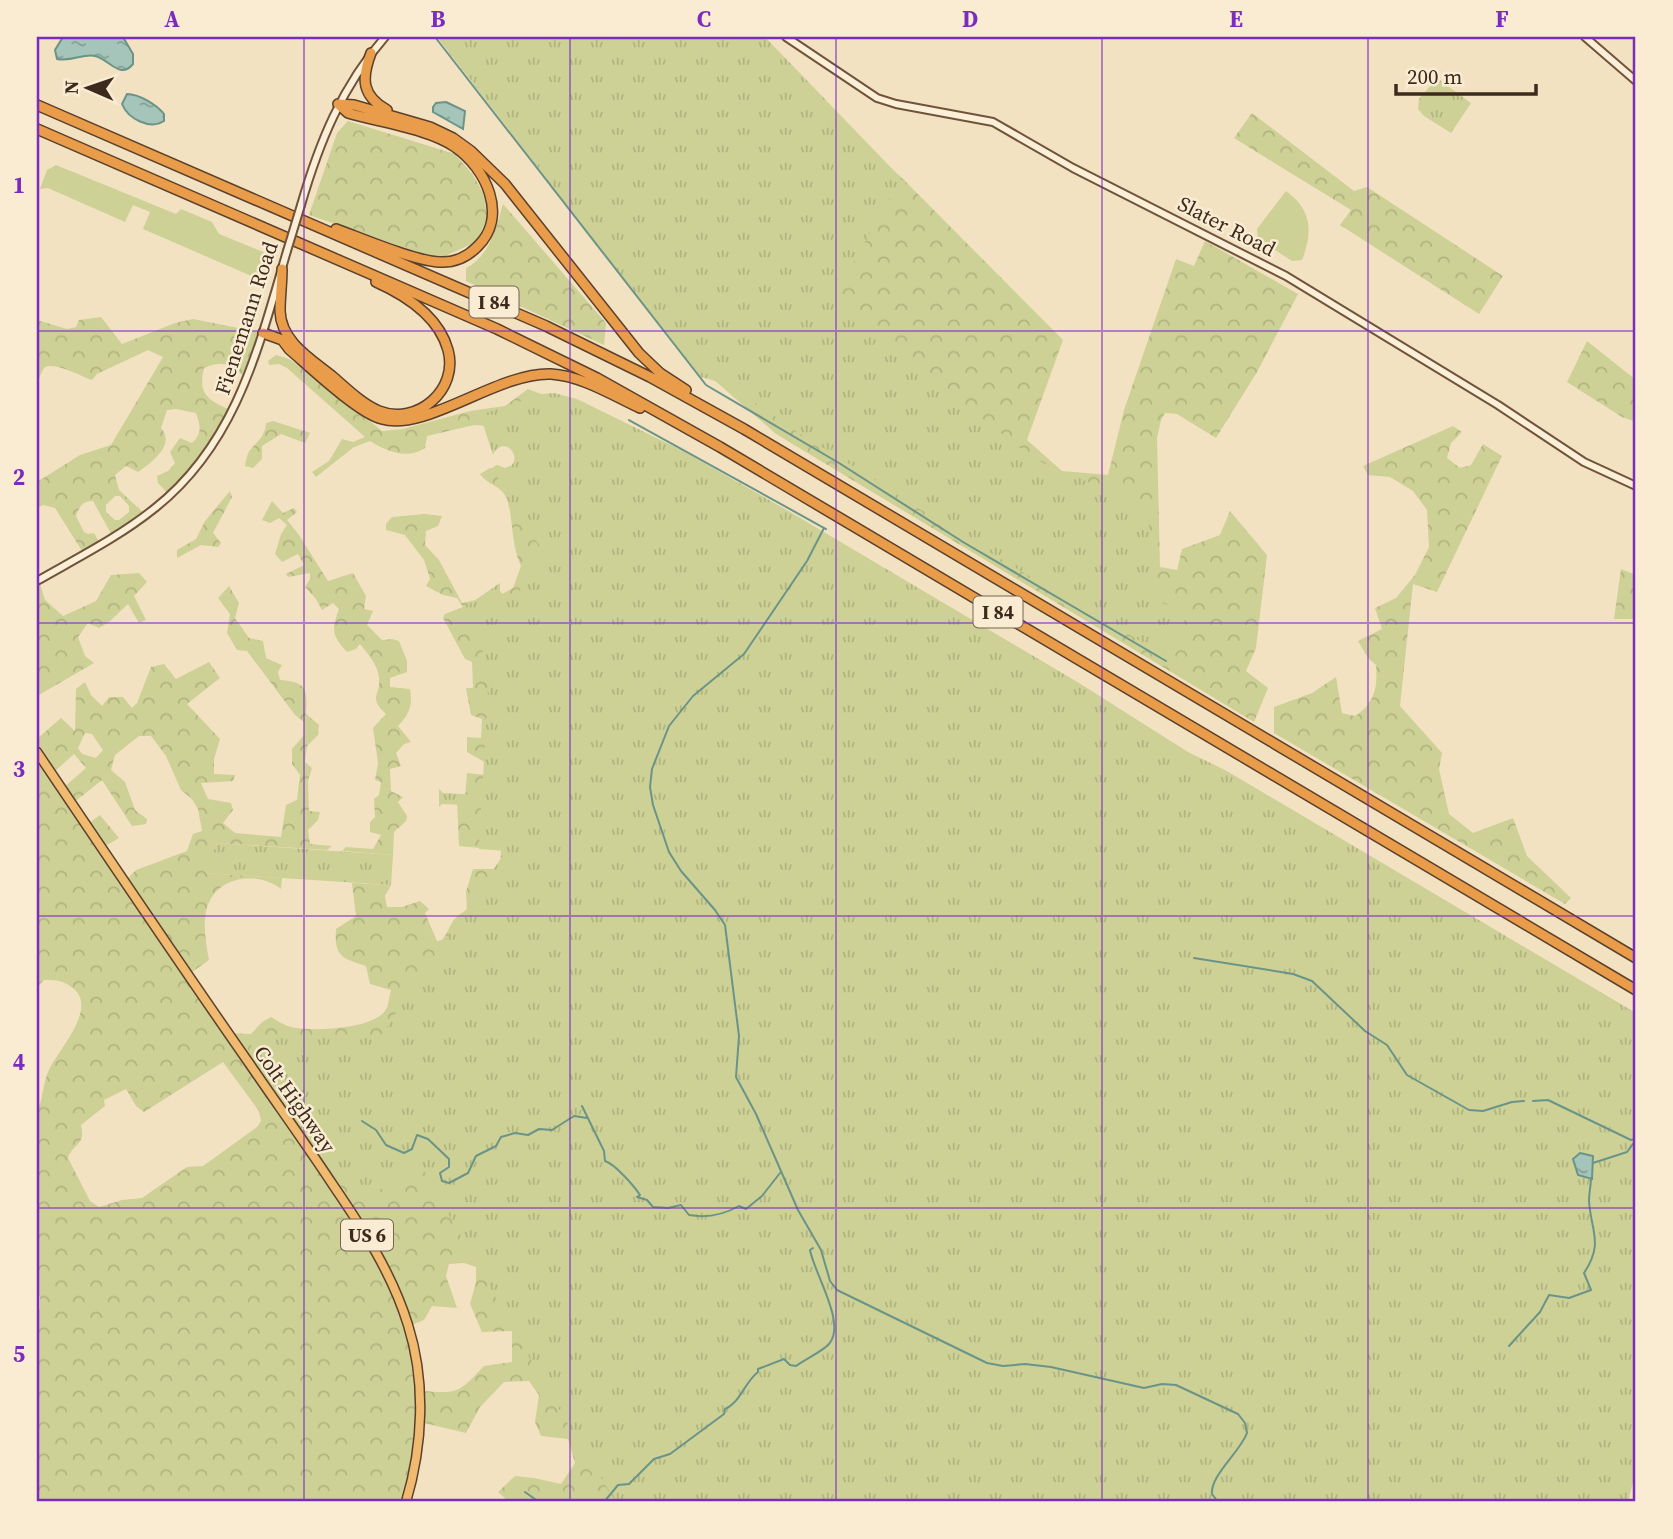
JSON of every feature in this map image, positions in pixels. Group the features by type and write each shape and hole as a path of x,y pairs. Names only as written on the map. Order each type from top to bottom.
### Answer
{"highway":[{"path":"371,53 365,74 367,93 375,103 397,117"},
{"path":"338,104 347,103 430,127 448,135 484,162 505,184 639,353 660,373 709,409"},
{"path":"274,208 434,261 461,258 477,248 486,237 492,220 492,202 483,178 464,155 440,139 348,113 338,104"},
{"name":"I 84","path":"37,105 547,326 709,409 1636,958"},
{"name":"I 84","path":"37,129 529,344 678,423 1636,990"},
{"path":"263,333 288,342 363,402 381,412 395,415 414,412 431,402 441,391 448,375 449,355 433,323 411,302 345,263"},
{"path":"282,269 281,317 289,349 363,410 385,420 416,418 517,379 552,374 583,381 678,423"},
{"name":"Colt Highway","path":"37,752 172,954 333,1184 384,1265 408,1326 420,1391 418,1449 406,1502"}],"main road":[{"name":"Fienemann Road","path":"37,581 127,528 158,506 181,485 211,446 247,381 321,143 338,104 371,53 385,37"},
{"name":"Slater Road","path":"786,37 877,98 993,122 1073,168 1286,276 1498,405 1584,463 1636,486"},
{"path":"1586,37 1636,81"}],"green space":[{"path":"437,37 747,37 902,178 1063,340 1027,440 1062,471 1108,475 1124,410 1176,259 1194,266 1205,241 1298,294 1257,372 1216,438 1177,414 1165,413 1157,438 1160,567 1177,570 1182,549 1220,535 1230,511 1267,555 1256,648 1246,671 1268,688 1254,722 776,434 713,379 700,377"},
{"path":"438,37 765,37 901,178 832,300 1034,459 1147,507 1156,602 1191,610 1163,654 960,534 741,394 700,377"},
{"path":"1437,78 1471,103 1451,133 1424,116 1418,109 1419,99"},
{"path":"1252,113 1354,191 1367,187 1503,276 1479,314 1340,225 1351,210 1234,138"},
{"path":"348,121 455,154 473,175 487,200 487,219 476,242 443,257 425,255 309,215 337,133"},
{"path":"56,165 176,214 181,209 212,222 219,234 273,256 263,281 143,229 150,212 133,205 125,222 48,188 40,189 47,170"},
{"path":"1286,191 1301,206 1308,222 1308,240 1302,260 1292,261 1258,239 1257,229"},
{"path":"503,204 606,323 604,345 466,281 466,268 486,249 495,232"},
{"path":"101,317 122,344 175,323 193,319 263,333 248,380 228,365 218,364 204,368 204,392 218,404 234,412 170,496 158,483 157,476 168,471 175,463 170,452 180,438 192,443 200,429 196,413 176,409 167,410 161,428 166,441 155,459 138,472 126,466 115,475 119,490 146,515 113,537 93,501 82,505 76,516 84,532 94,533 101,545 84,554 55,508 43,505 37,508 37,482 80,455 111,445 163,357 148,350 97,374 92,380 60,367 48,366 44,368 37,384 37,320 67,329 76,327 79,320","holes":["115,496 120,496 129,506 129,512 115,520 106,512 106,505"]},
{"path":"1587,341 1636,380 1636,422 1622,417 1567,382"},
{"path":"276,355 289,359 330,388 382,431 403,429 470,411 505,406 528,389 541,394 823,1502 509,1502 498,1492 515,1476 561,1484 575,1463 568,1439 541,1436 535,1422 539,1395 529,1381 504,1382 480,1407 466,1433 420,1422 406,1502 37,1502 37,1315 40,1296 37,1294 37,1106 40,1104 48,1072 73,1031 81,1008 80,998 67,984 44,980 37,987 37,739 61,718 75,731 76,689 85,682 91,695 102,706 109,697 123,697 132,708 137,703 151,667 164,664 176,679 209,662 220,678 187,704 220,739 214,759 214,774 235,775 233,781 201,783 208,799 231,803 233,810 223,823 235,833 281,837 286,805 297,800 300,775 292,764 292,749 304,735 304,722 295,715 247,651 237,650 227,633 230,614 218,598 229,586 239,603 235,618 249,638 263,641 266,658 282,665 278,672 280,680 295,682 304,688 306,714 319,725 318,735 307,746 305,762 312,768 308,781 309,811 320,812 318,820 308,830 310,844 332,846 327,850 217,843 206,873 282,878 281,889 260,880 237,880 218,890 210,899 205,929 209,960 188,975 228,1033 251,1034 271,1017 296,1028 343,1027 368,1022 385,1011 391,990 370,984 366,966 345,958 336,945 336,929 356,916 352,883 391,885 385,896 387,907 402,907 420,901 429,909 425,913 437,941 442,940 454,920 467,910 466,892 473,869 500,869 501,850 459,846 457,801 465,798 467,773 486,775 488,764 467,752 467,737 481,738 482,719 471,715 466,688 473,688 472,662 465,659 443,618 445,614 463,607 457,598 443,595 426,586 430,579 424,560 405,535 386,530 386,524 392,517 425,514 442,516 438,526 426,531 425,545 439,560 462,603 497,590 502,594 513,588 521,566 515,548 508,502 499,489 480,474 490,468 513,468 516,448 487,426 474,425 427,436 425,448 418,452 404,454 390,451 370,441 354,447 316,477 312,472 329,461 342,439 353,442 365,437 287,368 279,364 269,365 268,361","holes":["85,733 92,734 103,750 96,758 82,754 78,748","139,736 151,736 166,756 181,790 192,799 198,809 202,831 193,834 187,851 136,870 124,882 102,848 119,838 100,815 86,825 72,804 102,780 132,826 146,824 147,819 135,810 125,782 111,770 115,755","74,754 86,768 62,789 52,774","223,1062 259,1111 261,1121 257,1127 203,1166 187,1167 142,1198 122,1200 99,1207 90,1201 68,1158 81,1140 81,1125 105,1106 104,1100 126,1089 136,1106 144,1112","464,1263 476,1267 476,1282 470,1304 482,1332 512,1331 512,1362 484,1366 462,1387 450,1392 420,1391 409,1326 424,1320 432,1306 457,1308 446,1276 449,1264"]},
{"path":"554,393 577,399 683,451 785,509 1079,683 1188,752 1225,770 1636,1013 1636,1470 1628,1502 616,1502 554,1401 422,1167 357,1202 246,1038 379,1038 506,851 479,849 481,806 442,804 439,807 439,789 443,793 482,795 488,688 486,660 465,607 500,583 500,591 506,597 516,596 521,585 529,579 522,568 544,552 508,500 493,467 511,466 515,461 513,452 503,446 493,455 480,415 542,394"},
{"path":"273,421 310,433 305,443 281,434 262,446 262,459 253,468 245,466 249,453 263,435 266,423"},
{"path":"1453,426 1462,432 1451,443 1447,458 1460,468 1471,465 1483,444 1502,456 1437,592 1413,584 1400,706 1442,753 1439,769 1449,814 1473,833 1513,818 1527,856 1571,898 1565,904 1274,733 1274,707 1312,693 1336,677 1342,713 1355,716 1371,701 1376,681 1376,665 1368,658 1358,641 1382,629 1375,608 1396,598 1415,575 1429,547 1427,510 1413,491 1390,477 1368,475 1363,466"},
{"path":"230,491 232,497 213,533 221,543 218,547 201,545 177,558 177,550 196,539 205,521"},
{"path":"272,501 283,513 294,508 297,512 287,520 328,581 353,573 366,596 364,609 373,611 367,625 382,640 399,641 407,661 407,672 390,678 390,687 410,689 411,700 405,718 398,726 411,742 404,744 396,753 401,766 390,769 391,791 403,797 398,802 407,816 406,821 394,832 393,855 342,851 346,847 373,849 381,835 370,832 370,822 375,817 374,799 379,795 381,782 375,780 378,763 373,728 386,714 376,699 378,673 360,644 356,649 347,652 338,641 334,628 339,609 333,603 322,610 305,587 310,573 288,577 286,574 304,565 298,554 282,562 275,554 281,534 287,525 279,518 270,523 262,520"},
{"path":"1621,569 1636,575 1636,619 1614,619"},
{"path":"139,573 147,582 134,596 146,620 139,623 128,604 99,628 88,623 78,637 85,656 94,663 37,696 37,581 39,580 45,600 63,616 96,601 111,575"},
{"path":"217,843 393,855 391,885 205,873"}],"water":[{"path":"63,37 123,37 133,54 133,64 124,70 95,56 57,59 55,50"},
{"path":"127,94 152,104 164,114 164,121 146,124 134,118 122,104"},
{"path":"446,102 465,111 463,129 433,112 436,103"},
{"path":"1580,1153 1593,1156 1592,1179 1578,1175 1573,1159"}],"waterway":[{"path":"435,37 706,385 839,463 963,542 1166,661"},
{"path":"629,420 826,529"},
{"path":"824,528 807,561 744,654 693,696 669,726 652,769 650,787 653,805 669,852 725,925 739,1036 736,1077 756,1114 798,1210 821,1250 830,1281 837,1290 987,1363 1051,1367 1144,1388 1162,1384 1176,1385 1238,1414 1245,1423 1247,1433 1213,1487 1212,1494 1218,1502"},
{"path":"1194,958 1293,974 1312,981 1365,1031 1387,1045 1407,1075 1469,1110 1483,1111 1524,1101"},
{"path":"1533,1101 1548,1100 1631,1140 1635,1139"},
{"path":"582,1106 604,1151 605,1161 629,1181 640,1195 637,1197 647,1200 653,1207 681,1205 689,1215 702,1216 721,1214 739,1206 746,1209 762,1196 780,1173"},
{"path":"362,1121 376,1130 386,1145 404,1153 412,1149 417,1135 428,1139 449,1159 449,1167 440,1173 442,1181 449,1183 468,1173 476,1156 496,1146 501,1137 515,1133 528,1135 539,1129 552,1130 574,1116 587,1118"},
{"path":"1593,1163 1627,1152 1636,1140"},
{"path":"1509,1346 1540,1312 1549,1295 1569,1298 1591,1290 1584,1273 1595,1245 1589,1201 1591,1178"},
{"path":"604,1502 618,1485 629,1484 654,1459 670,1454 724,1414 725,1409 735,1402 758,1369 784,1359 790,1365 796,1366 829,1344 834,1335 834,1324 828,1298 810,1250 813,1248"},
{"path":"525,1492 539,1502"}]}
